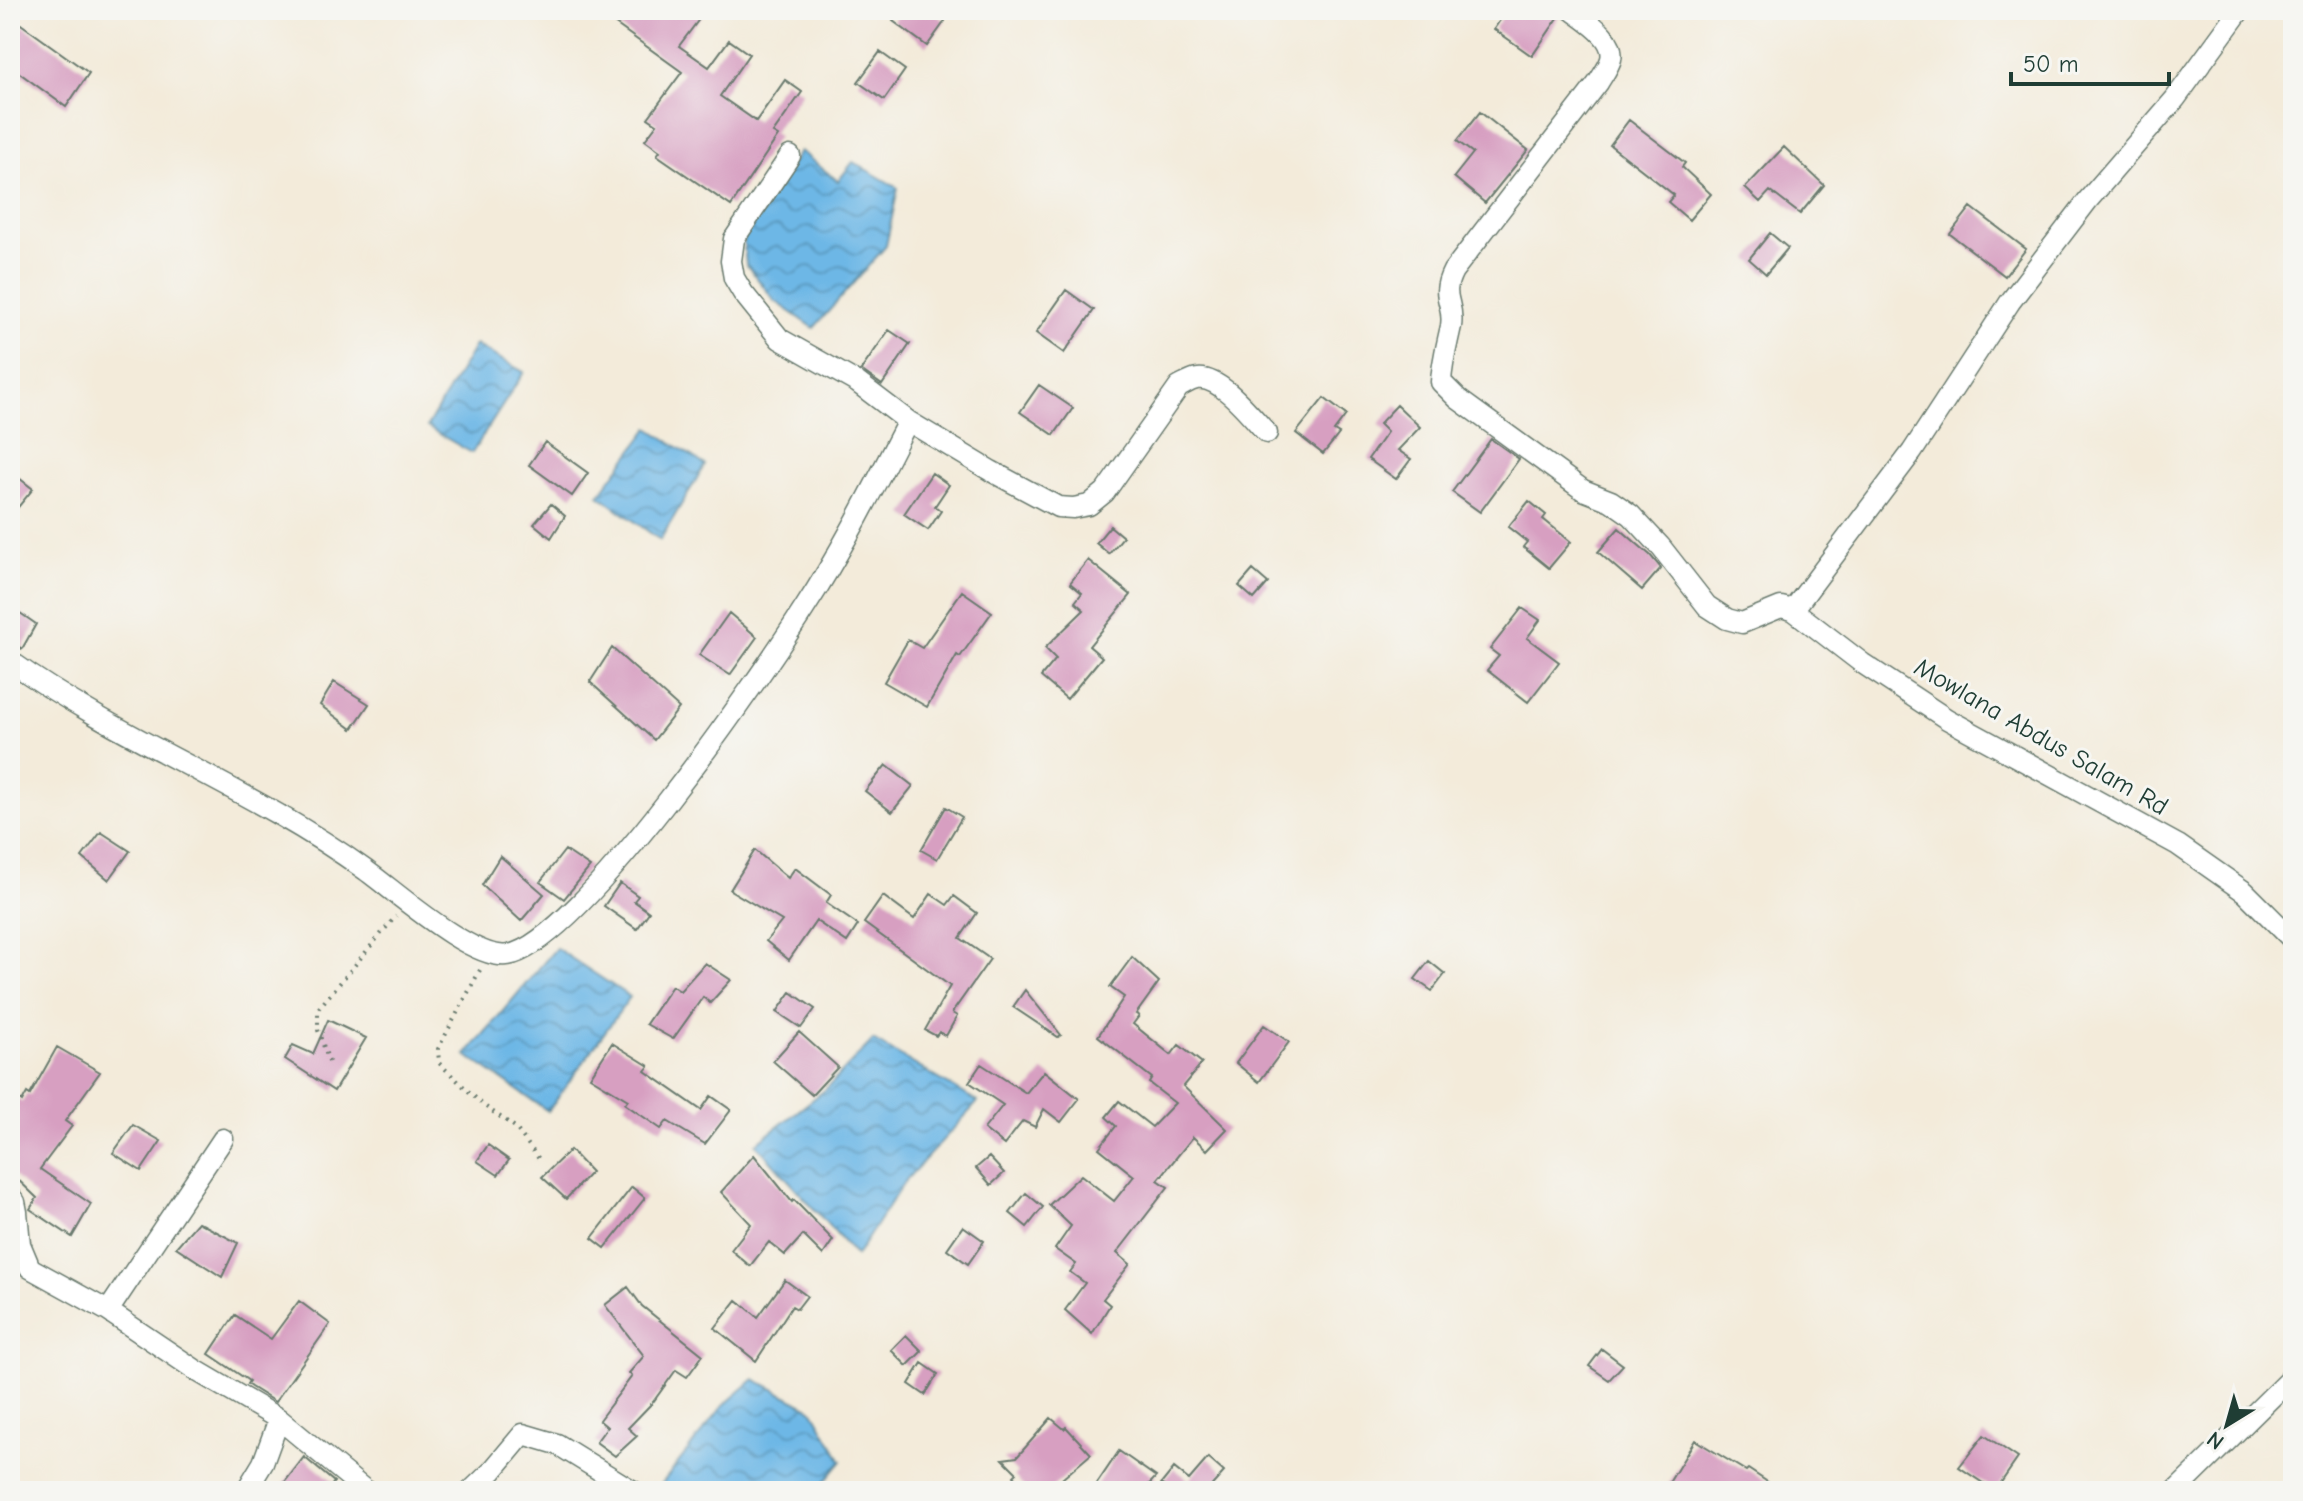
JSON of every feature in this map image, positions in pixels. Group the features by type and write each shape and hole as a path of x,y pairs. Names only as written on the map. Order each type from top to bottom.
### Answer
{"street":[{"path":"1572,10 1602,34 1610,46 1611,59 1598,83 1453,271 1446,291 1452,322 1441,382 1458,399 1583,490 1611,501 1631,515 1707,606 1727,619 1742,623 1781,607 1793,610 1912,452 2010,302 2088,200 2175,99 2240,10"},
{"path":"790,156 734,239 731,261 734,278 780,339 858,383 908,421 991,471 1058,507 1089,505 1105,492 1179,387 1194,379 1202,379 1228,392 1267,433"},
{"path":"10,661 96,716 269,809 361,867 449,932 489,954 507,956 532,947 593,892 693,768 804,609 852,528 908,421"},
{"name":"Mowlana Abdus Salam Rd","path":"1793,610 1862,663 1947,719 2178,845 2245,892 2293,940"},
{"path":"108,1311 223,1139"},
{"path":"10,1196 15,1202 20,1244 30,1268 108,1311 197,1371 279,1419 366,1491"},
{"path":"2176,1491 2293,1376"},
{"path":"246,1491 263,1463 279,1419"},
{"path":"471,1491 523,1434 557,1444 633,1491"}],"path":[{"path":"329,1062 318,1030 318,1009 408,902"},
{"path":"489,954 438,1049 439,1063 483,1105 515,1127 539,1159"}],"water":[{"path":"800,151 838,181 853,162 898,188 886,246 814,328 775,301 746,264 743,238"},
{"path":"475,345 524,372 472,453 427,427"},
{"path":"649,428 705,465 660,540 599,495"},
{"path":"556,948 630,997 548,1111 466,1055"},
{"path":"873,1040 978,1102 904,1182 856,1256 756,1144 826,1089"},
{"path":"754,1379 812,1409 842,1461 817,1491 656,1491 723,1406"}],"building":[{"path":"596,10 706,10 679,46 709,67 729,40 749,54 720,96 756,121 785,80 802,92 773,133 778,136 731,206 657,155 660,151 645,140 657,124 648,118 682,72"},
{"path":"901,10 929,10 945,21 927,46 893,21"},
{"path":"1507,10 1559,10 1560,15 1532,56 1494,29"},
{"path":"18,22 89,73 66,107 10,66 10,33"},
{"path":"880,52 905,70 884,100 858,82"},
{"path":"1480,112 1528,150 1485,203 1454,177 1473,153 1457,141"},
{"path":"1629,120 1685,163 1682,167 1711,194 1689,220 1668,202 1674,195 1610,145"},
{"path":"1784,147 1824,185 1800,214 1770,191 1760,202 1745,188"},
{"path":"1971,207 2026,249 2005,276 1950,234"},
{"path":"1770,233 1788,248 1766,274 1749,259"},
{"path":"1066,290 1094,310 1064,353 1036,333"},
{"path":"889,330 910,344 882,385 861,370"},
{"path":"1039,385 1073,408 1054,435 1020,412"},
{"path":"1324,398 1346,415 1334,431 1339,434 1323,454 1296,433"},
{"path":"1397,405 1420,427 1398,450 1411,459 1396,479 1368,459 1387,432 1379,424"},
{"path":"1491,439 1519,459 1480,512 1452,492"},
{"path":"545,442 588,473 572,496 529,465"},
{"path":"10,471 33,489 10,517"},
{"path":"932,473 949,485 935,506 941,511 928,530 904,514"},
{"path":"1529,501 1546,515 1543,519 1571,542 1549,568 1523,547 1527,542 1508,527"},
{"path":"551,504 565,516 551,538 534,524"},
{"path":"1110,526 1123,537 1109,554 1096,543"},
{"path":"1619,528 1661,568 1642,590 1598,552"},
{"path":"1088,560 1131,595 1089,646 1102,657 1067,699 1041,677 1056,659 1045,648 1084,610 1075,602 1082,593 1070,583"},
{"path":"1253,570 1268,583 1254,599 1239,586"},
{"path":"962,591 992,612 960,657 957,655 927,707 884,682 908,640 922,648"},
{"path":"10,606 36,624 22,649 10,640"},
{"path":"1522,608 1540,620 1527,638 1559,662 1528,702 1487,670 1499,656 1490,649"},
{"path":"729,613 757,637 730,675 699,655"},
{"path":"612,648 679,708 654,740 590,682"},
{"path":"334,682 369,704 352,729 320,705"},
{"path":"886,765 913,786 892,812 865,791"},
{"path":"946,807 962,817 937,859 921,850"},
{"path":"101,832 130,851 109,880 82,857"},
{"path":"565,850 590,867 564,899 540,882"},
{"path":"755,850 788,878 795,868 831,895 826,903 858,925 847,942 816,921 789,960 766,941 782,921 730,890"},
{"path":"500,856 544,894 521,921 482,885"},
{"path":"620,883 638,896 634,901 649,912 637,929 604,906"},
{"path":"931,894 947,905 954,896 977,913 960,938 990,959 952,1013 957,1016 946,1036 939,1032 936,1036 925,1030 950,986 864,923 883,896 914,919"},
{"path":"1132,957 1159,982 1136,1014 1139,1016 1133,1024 1171,1055 1179,1045 1202,1063 1183,1086 1227,1129 1207,1150 1193,1137 1158,1180 1168,1187 1117,1253 1130,1264 1103,1299 1110,1305 1092,1334 1065,1310 1085,1283 1070,1272 1076,1264 1055,1249 1071,1226 1049,1205 1081,1175 1114,1201 1134,1176 1099,1148 1116,1126 1106,1117 1119,1101 1152,1127 1175,1103 1149,1083 1152,1078 1098,1036 1124,997 1110,987"},
{"path":"1429,961 1445,974 1432,991 1415,979"},
{"path":"705,963 731,980 710,1003 703,997 673,1039 646,1024 672,986 680,991"},
{"path":"1025,990 1061,1035 1058,1037 1013,1007"},
{"path":"791,992 815,1009 801,1028 777,1012"},
{"path":"328,1020 366,1038 334,1091 285,1059 293,1045 313,1054"},
{"path":"1264,1025 1289,1042 1259,1082 1236,1063"},
{"path":"799,1032 838,1067 812,1095 773,1061"},
{"path":"612,1043 649,1066 645,1071 701,1110 711,1096 731,1110 705,1144 667,1121 661,1129 625,1104 628,1100 590,1077"},
{"path":"57,1047 100,1072 65,1121 72,1126 40,1169 91,1204 72,1237 30,1209 37,1198 10,1172 10,1092 22,1102 27,1093 30,1095"},
{"path":"981,1064 1026,1093 1044,1071 1079,1099 1061,1122 1044,1109 1035,1127 1023,1121 1004,1145 984,1129 1003,1105 969,1082"},
{"path":"133,1125 161,1141 141,1171 113,1153"},
{"path":"488,1145 509,1160 498,1175 477,1161"},
{"path":"570,1150 591,1172 566,1199 542,1177"},
{"path":"754,1155 792,1202 794,1200 833,1240 823,1255 803,1235 785,1255 769,1242 750,1266 731,1250 751,1224 721,1192"},
{"path":"989,1157 1004,1173 991,1185 976,1168"},
{"path":"632,1187 645,1198 605,1248 592,1238"},
{"path":"1026,1193 1043,1207 1027,1227 1010,1213"},
{"path":"198,1222 238,1243 222,1277 176,1247"},
{"path":"963,1226 984,1241 968,1264 947,1249"},
{"path":"785,1280 807,1296 797,1309 792,1306 756,1361 715,1328 737,1300 758,1317"},
{"path":"628,1287 642,1306 703,1355 687,1377 676,1370 653,1402 628,1428 637,1436 615,1456 596,1442 607,1427 599,1420 632,1376 629,1373 644,1356 605,1305"},
{"path":"299,1301 330,1324 275,1402 209,1354 235,1315 271,1339"},
{"path":"906,1335 922,1351 907,1366 891,1350"},
{"path":"1602,1349 1623,1365 1609,1380 1589,1366"},
{"path":"922,1363 938,1374 925,1395 909,1384"},
{"path":"1051,1418 1064,1429 1066,1427 1091,1454 1048,1491 1028,1491 1014,1476 1017,1473 1003,1459 1017,1457"},
{"path":"1984,1435 2018,1458 1995,1491 1959,1467"},
{"path":"1695,1440 1746,1471 1748,1469 1781,1491 1664,1491"},
{"path":"1119,1451 1156,1477 1143,1491 1092,1491"},
{"path":"304,1457 334,1482 327,1491 278,1491"},
{"path":"1208,1458 1224,1472 1207,1491 1170,1491 1161,1484 1174,1468 1189,1480"}]}
